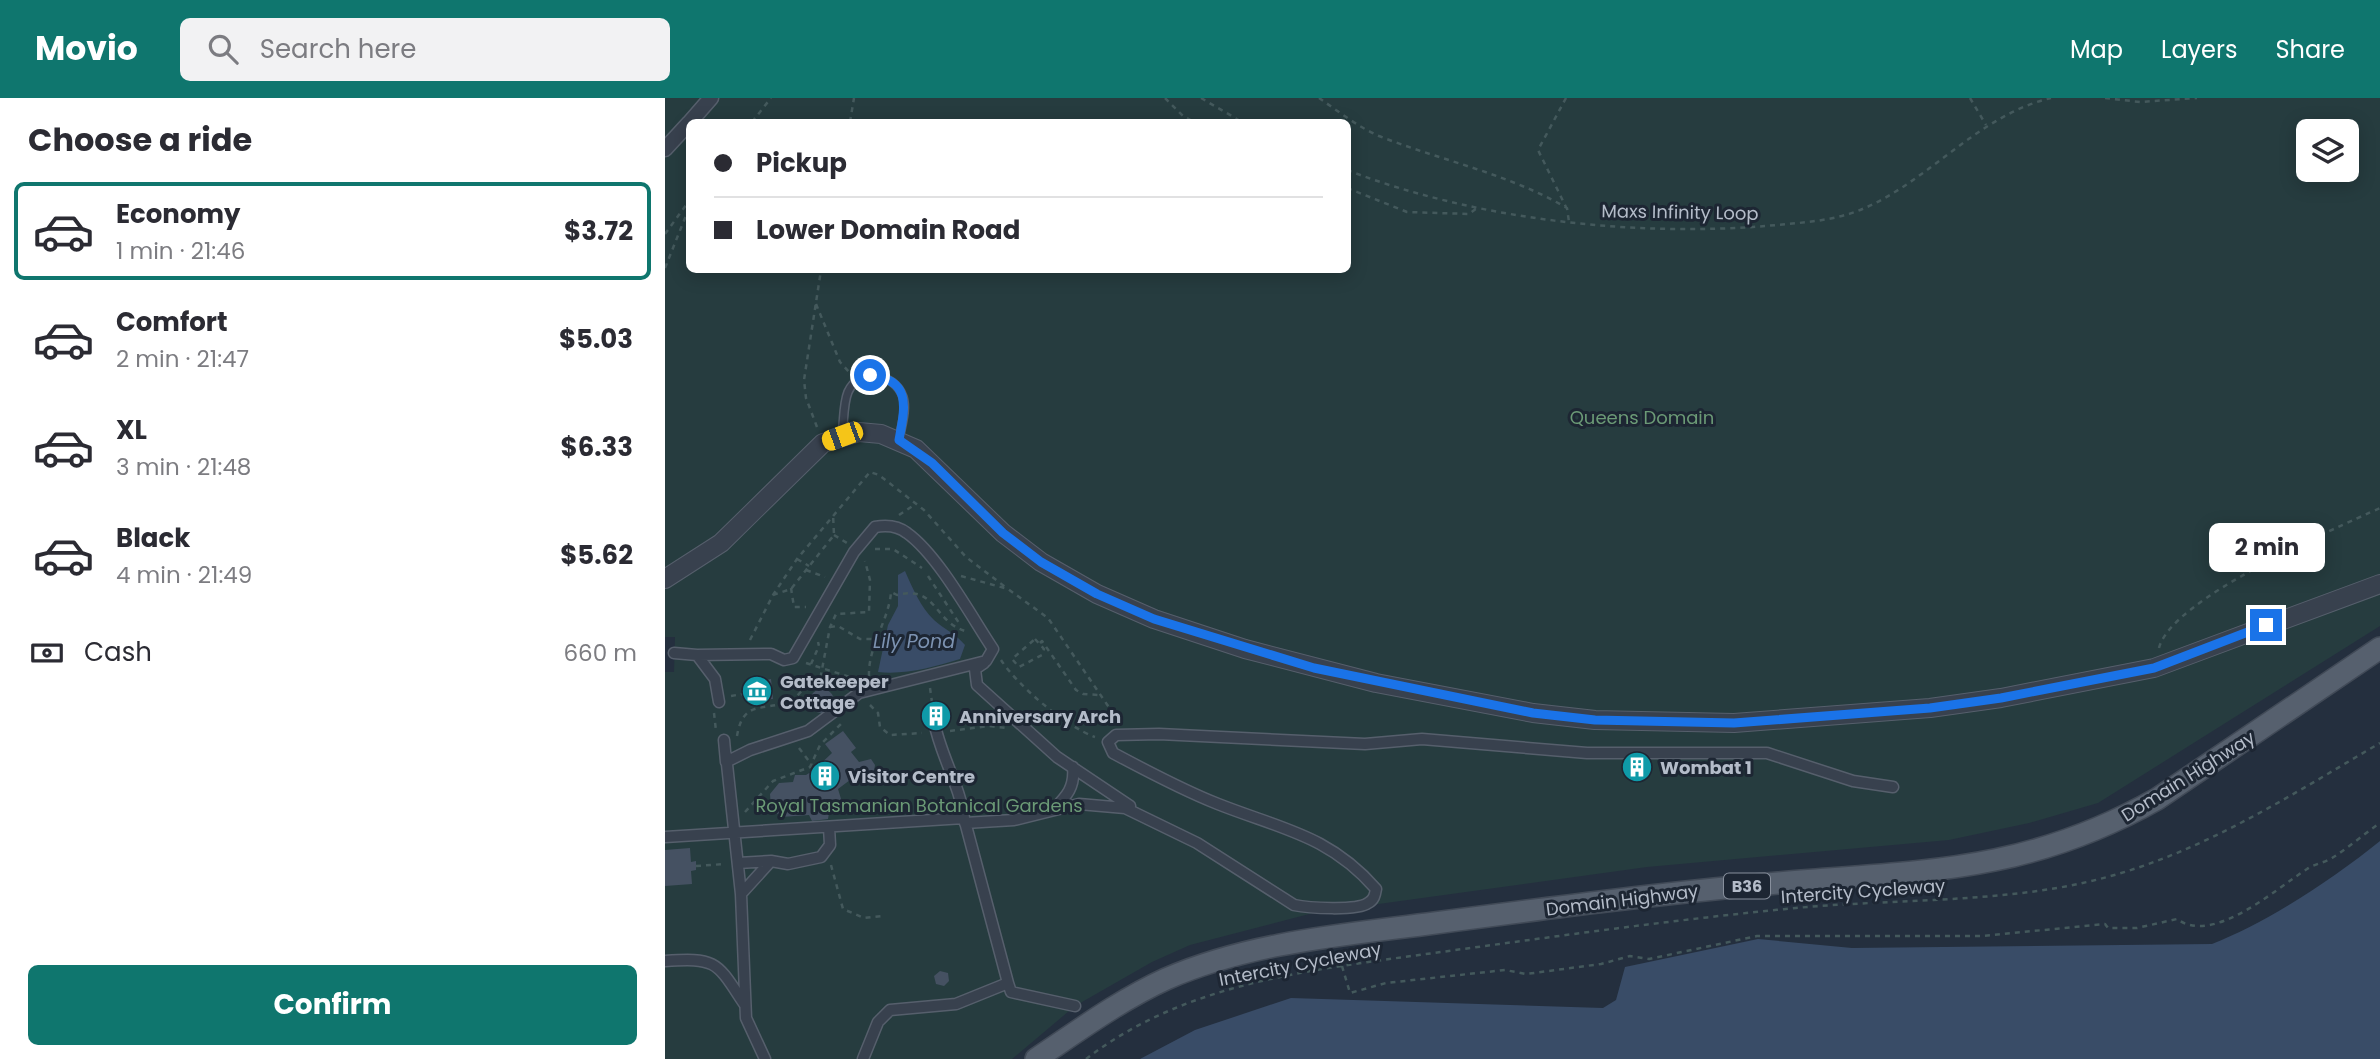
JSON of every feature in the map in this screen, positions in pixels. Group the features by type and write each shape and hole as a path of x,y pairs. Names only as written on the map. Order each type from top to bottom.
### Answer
{"main road":[{"name":"Domain Highway","path":"1036,1059 1166,980 1228,957 1299,941 1661,894 1973,867 2047,849 2118,821 2157,799 2380,648"},
{"name":"Domain Highway","path":"1050,1059 1077,1032"}],"street":[{"path":"693,119 711,98"},
{"path":"665,149 686,127"},
{"path":"665,579 721,543 823,443 859,432 899,440 932,463 1003,533 1041,562 1097,594 1154,619 1314,668 1533,713 1595,720 1674,724 1825,717 2001,698 2154,668 2380,584"},
{"path":"669,653 771,654 784,660 793,658 837,582 875,527 894,527 915,540 945,577 993,649 986,661 975,669 977,685 1073,767 1138,811 1197,843 1294,905 1312,908 1367,905 1374,897 1376,889 1333,849 1303,834 1264,822 1176,786 1113,753 1108,742 1116,735 1159,734 1365,744 1422,739 1587,752 1767,753 1853,780 1893,787"},
{"path":"697,655 715,679 719,702"},
{"path":"726,762 750,750 808,732 870,686 986,661"},
{"path":"935,726 946,766 962,801 1011,992 1075,1006"},
{"path":"723,734 741,894 746,1018 765,1059"},
{"path":"1053,810 1068,795 1074,780 1073,767"},
{"path":"665,837 734,829 1014,820 1079,804 1101,804 1138,811"},
{"path":"738,863 771,861 788,864 821,857 830,845 829,827"},
{"path":"741,894 771,861"},
{"path":"665,961 696,958 719,967 745,1005"},
{"path":"863,1059 878,1022 890,1010 956,1004 1008,983"}],"lane":[{"path":"842,436 848,392 856,381 870,375 885,377 897,385 904,399 899,440"}],"path":[{"path":"754,119 771,98"},
{"path":"850,119 854,98"},
{"path":"1165,98 1188,119"},
{"path":"1201,98 1237,119"},
{"path":"1319,98 1377,135 1507,177 1567,208"},
{"path":"1566,98 1538,150 1567,208 1569,222"},
{"path":"1971,98 1986,125"},
{"name":"Maxs Infinity Loop","path":"1351,171 1477,208 1569,222 1741,228 1817,221 1856,212 1903,186 1986,125 2025,104 2051,98"},
{"path":"2105,98 2140,102 2197,98"},
{"path":"1351,190 1407,212 1469,214 1477,208"},
{"path":"665,234 686,205"},
{"path":"665,268 686,216"},
{"path":"821,273 804,380 806,398 823,443"},
{"path":"816,304 840,362 856,381"},
{"path":"2154,668 2165,634 2204,602 2258,565 2380,508"},
{"path":"773,595 791,588 834,535 833,514"},
{"path":"726,762 737,742 742,718 747,712 792,700 804,689 815,685 822,669 830,627 836,614 869,612 870,580 859,550 887,547 921,567 969,637"},
{"path":"797,559 807,568 822,574 829,582 837,582"},
{"path":"945,577 958,575 1008,589 1048,618 1130,736"},
{"path":"791,588 794,607 810,607 820,613"},
{"path":"793,658 870,686 869,668 891,592 897,596 914,591 929,600 958,629 965,631"},
{"path":"830,627 838,626 860,639 877,639"},
{"path":"811,664 819,646 817,639"},
{"path":"1035,639 1044,649 1042,655 1028,665 1019,667 1016,663 1012,659 1016,652 1029,647 1035,639"},
{"path":"1039,644 1042,641 1076,690 1083,694 1099,695"},
{"path":"993,649 1007,670 1058,714 1085,734 1108,742"},
{"path":"1007,670 1016,663"},
{"path":"855,697 871,705 878,713 880,727 890,735 935,726 1022,725"},
{"path":"734,829 772,781 811,766 820,745 845,719 842,709"},
{"name":"Intercity Cycleway","path":"1086,1059 1136,1025 1172,1007 1242,985 1342,966 1795,908 2002,893 2082,883 2153,863 2205,842 2380,743"},
{"path":"803,754 814,770"},
{"path":"1342,966 1350,993 1385,983 1505,970 1526,974 1601,964 1630,956 1649,959 1757,936 1982,936 2086,924 2137,928 2177,919 2185,925 2195,926 2223,922 2253,908 2307,869 2333,858 2380,823"},
{"path":"825,853 838,884 843,909 864,918 883,916"},
{"path":"696,866 738,863"}],"green space":[{"name":"Queens Domain","path":"665,98 2380,98 2380,626 2098,803 2029,823 1949,840 1647,867 1313,913 1190,945 1152,962 1075,1006 1012,1059 665,1059 665,672 674,672 675,637 665,637"}],"water":[{"name":"Lily Pond","path":"905,571 929,615 965,645 960,659 909,671 878,672 888,625 898,606 898,575"},
{"path":"2380,841 2380,1059 1140,1059 1195,1030 1291,998 1603,1008 1616,1000 1625,967 1758,939 1852,948 2212,944 2255,924 2299,898"}],"building":[{"path":"771,679 773,699 746,702 746,696 742,697 745,685"},
{"path":"822,689 833,696 834,701 827,712 822,713 811,706 810,701 817,690"},
{"name":"Visitor Centre","path":"843,731 856,748 851,752 859,762 871,759 875,765 874,771 866,777 862,771 838,789 842,802 830,807 828,819 812,821 809,815 781,817 771,808 770,794 779,783 793,782 795,775 806,775 814,770 832,753 825,744"},
{"name":"Wombat 1","path":"1628,758 1647,759 1646,777 1626,775"},
{"path":"690,848 691,862 696,861 696,870 691,871 692,884 665,886 665,850"},
{"path":"940,971 948,973 949,981 944,986 936,984 934,976"}],"place":[{"name":"Gatekeeper Cottage","path":"757,691"},
{"name":"Anniversary Arch","path":"936,716"},
{"name":"Wombat 1","path":"1637,767"},
{"name":"Visitor Centre","path":"825,776"}],"route":[{"path":"870,375 885,377 897,385 904,399 899,440 916,449 932,463 1003,533 1041,562 1097,594 1154,619 1314,668 1376,683 1533,713 1595,720 1674,724 1734,723 1930,708 2001,698 2075,681 2154,668 2266,625"}],"park label":[{"name":"Royal Tasmanian Botanical Gardens","path":"919,805"}]}
